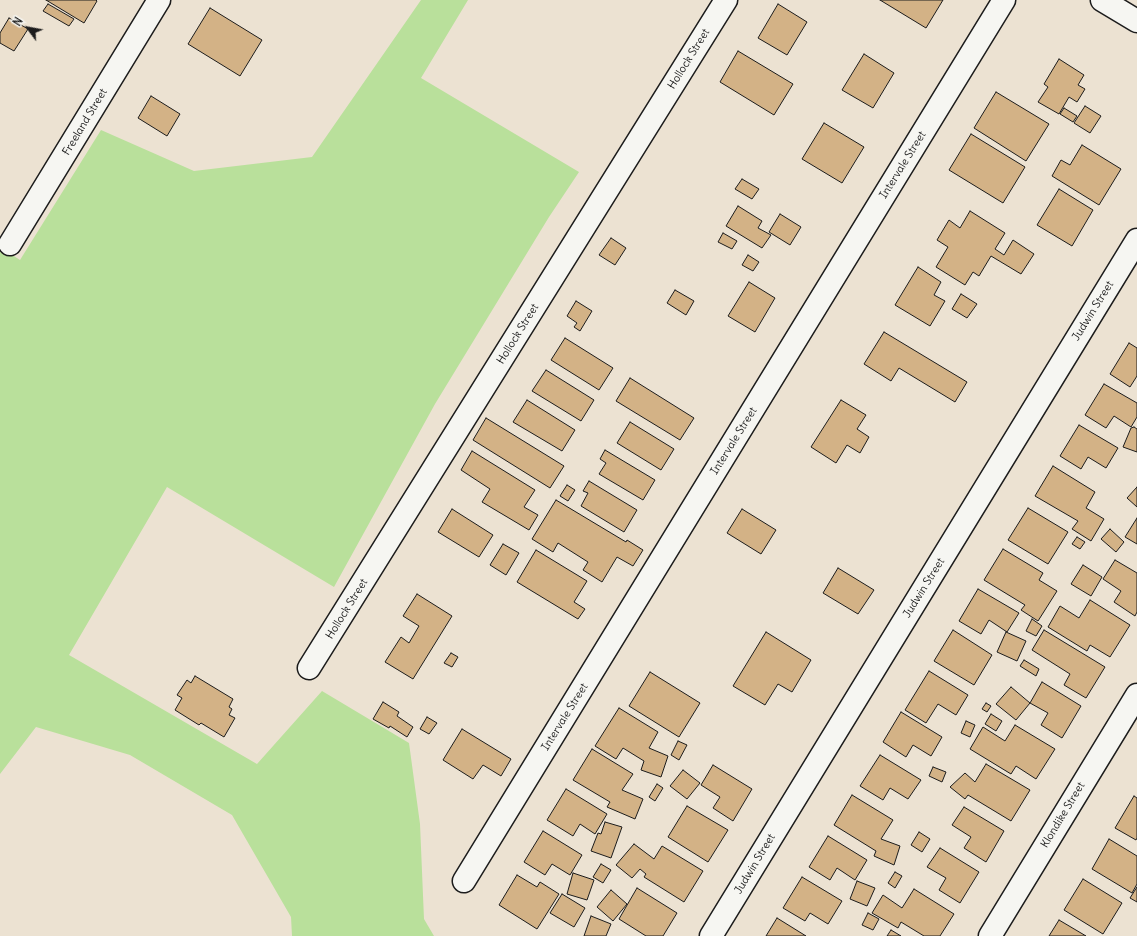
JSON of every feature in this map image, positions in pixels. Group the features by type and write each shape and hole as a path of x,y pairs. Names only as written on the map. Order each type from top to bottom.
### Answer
{"street":[{"name":"Freeland Street","path":"10,244 159,0"},
{"name":"Hollock Street","path":"309,668 726,0"},
{"name":"Intervale Street","path":"464,881 1004,0"},
{"path":"1102,0 1137,21"},
{"name":"Judwin Street","path":"711,936 1137,240"},
{"name":"Klondike Street","path":"990,936 1137,694"}],"green space":[{"path":"421,0 468,0 421,78 579,172 549,217 435,404 334,587 167,487 69,655 257,764 322,691 409,743 420,824 424,919 434,936 292,936 291,917 232,815 130,755 36,727 0,774 0,247 20,260 101,130 194,171 312,157"}],"building":[{"path":"46,0 96,0 97,1 84,23"},
{"path":"880,0 943,0 926,28"},
{"path":"48,4 74,19 69,26 43,11"},
{"path":"778,4 807,22 787,55 758,38"},
{"path":"210,8 262,40 240,76 188,44"},
{"path":"9,18 28,29 14,51 0,43 0,33"},
{"path":"738,51 793,84 774,115 720,82"},
{"path":"864,54 894,73 873,108 842,90"},
{"path":"1059,59 1084,75 1078,85 1085,89 1077,102 1069,97 1059,114 1038,102 1048,87 1044,84"},
{"path":"996,92 1049,124 1026,161 974,128"},
{"path":"151,96 180,114 167,136 138,118"},
{"path":"1085,106 1101,116 1090,133 1074,123"},
{"path":"1064,108 1077,116 1073,122 1060,114"},
{"path":"824,123 864,147 842,183 802,159"},
{"path":"971,134 1025,167 1003,203 949,170"},
{"path":"1082,145 1121,169 1099,205 1052,176 1061,160 1070,165"},
{"path":"742,179 759,189 752,199 735,189"},
{"path":"1059,189 1093,210 1072,246 1037,225"},
{"path":"738,206 762,221 758,228 771,235 762,248 726,226"},
{"path":"970,211 1005,233 995,249 1004,255 1013,240 1034,254 1021,274 991,256 979,276 973,272 965,285 936,267 948,247 937,240 949,220 960,228"},
{"path":"780,214 801,227 790,245 769,232"},
{"path":"723,233 737,241 732,249 718,242"},
{"path":"611,238 626,248 615,265 599,255"},
{"path":"748,255 759,262 753,271 742,265"},
{"path":"918,267 941,282 934,295 945,301 930,326 895,305"},
{"path":"749,282 775,298 755,332 728,316"},
{"path":"675,290 694,301 686,315 667,303"},
{"path":"961,294 977,304 967,318 952,309"},
{"path":"576,301 592,311 580,331 574,327 577,323 567,316"},
{"path":"884,332 967,382 955,402 899,368 891,381 864,364"},
{"path":"565,338 613,368 599,390 551,360"},
{"path":"1129,343 1137,348 1137,376 1130,387 1110,374"},
{"path":"546,370 594,400 581,421 532,391"},
{"path":"630,378 694,418 680,440 616,401"},
{"path":"1104,384 1137,403 1137,417 1131,427 1114,416 1106,428 1085,415"},
{"path":"527,400 575,430 562,451 513,422"},
{"path":"841,400 866,415 857,429 869,437 860,453 847,445 836,463 811,447"},
{"path":"486,418 564,466 550,488 473,440"},
{"path":"630,422 674,449 661,470 617,443"},
{"path":"1079,425 1118,448 1106,468 1088,457 1081,469 1060,456"},
{"path":"1134,427 1137,429 1137,452 1123,447 1131,428"},
{"path":"605,450 655,480 643,500 599,474 606,463 600,459"},
{"path":"472,451 535,490 524,507 538,515 529,530 482,502 490,489 461,470"},
{"path":"1053,466 1095,492 1086,508 1104,519 1091,541 1072,529 1078,521 1035,496"},
{"path":"589,481 637,510 624,532 581,506 588,493 583,491"},
{"path":"567,485 575,490 568,501 560,496"},
{"path":"1137,487 1137,507 1127,498"},
{"path":"556,500 626,542 627,540 643,550 633,566 617,557 602,582 583,570 588,562 558,543 553,552 532,539"},
{"path":"1028,508 1068,532 1048,564 1008,540"},
{"path":"452,509 493,535 479,557 438,532"},
{"path":"742,509 776,530 761,554 727,533"},
{"path":"1137,518 1137,544 1125,537"},
{"path":"1110,529 1124,542 1116,552 1101,539"},
{"path":"1077,537 1085,542 1080,549 1072,544"},
{"path":"503,544 519,553 506,575 490,565"},
{"path":"1003,549 1043,573 1039,580 1057,591 1038,621 1021,610 1025,605 984,580"},
{"path":"536,550 587,581 574,602 585,609 578,619 517,582"},
{"path":"1115,560 1137,573 1137,612 1135,616 1114,602 1121,591 1103,579"},
{"path":"1083,565 1102,577 1091,596 1071,584"},
{"path":"838,568 874,590 858,614 823,593"},
{"path":"978,589 1019,613 1007,632 989,620 981,634 959,621"},
{"path":"417,594 452,616 413,679 385,662 401,637 409,643 419,626 403,616"},
{"path":"1090,600 1130,625 1110,657 1090,645 1087,651 1048,627 1060,606 1079,618"},
{"path":"1032,619 1042,626 1036,636 1026,631"},
{"path":"953,630 992,655 974,685 934,661"},
{"path":"1044,630 1105,667 1086,698 1064,685 1070,674 1032,650"},
{"path":"766,632 811,660 792,692 778,684 765,705 733,686"},
{"path":"1006,632 1026,641 1017,661 997,652"},
{"path":"451,653 458,657 452,667 444,663"},
{"path":"1024,660 1039,669 1036,676 1020,666"},
{"path":"929,671 968,695 956,715 938,704 926,723 905,710"},
{"path":"650,672 700,703 679,737 629,706"},
{"path":"195,676 233,699 229,707 232,709 229,715 235,718 224,737 201,723 199,725 175,710 182,698 177,695 187,680 191,683"},
{"path":"1042,682 1081,706 1062,738 1041,725 1048,713 1030,703"},
{"path":"1011,687 1030,703 1016,720 996,704"},
{"path":"383,702 399,712 397,716 413,727 407,737 390,726 389,728 373,719"},
{"path":"986,703 991,706 987,712 982,709"},
{"path":"619,708 658,732 649,748 668,756 661,777 641,770 644,761 623,748 616,759 595,746"},
{"path":"901,712 942,737 931,756 913,745 906,757 883,742"},
{"path":"991,714 1002,721 996,731 985,724"},
{"path":"427,717 437,723 429,734 420,729"},
{"path":"966,721 975,725 970,737 961,733"},
{"path":"1015,725 1055,749 1036,779 1016,766 1011,774 970,749 983,727 1005,741"},
{"path":"462,729 511,759 501,776 483,765 473,779 443,760"},
{"path":"678,741 687,745 679,760 671,755"},
{"path":"592,749 633,774 622,790 643,799 635,819 607,807 610,802 573,780"},
{"path":"880,755 921,780 908,799 890,788 883,800 860,786"},
{"path":"986,764 1030,790 1011,821 968,795 965,799 950,787 965,773 975,782"},
{"path":"713,765 752,789 733,821 713,808 720,797 701,785"},
{"path":"933,767 946,772 942,782 929,776"},
{"path":"683,770 700,783 687,799 670,786"},
{"path":"657,784 663,788 655,801 649,797"},
{"path":"566,789 607,814 595,834 580,824 573,836 547,820"},
{"path":"852,795 893,820 881,839 900,846 894,865 874,856 876,851 834,825"},
{"path":"1134,796 1137,798 1136,840 1115,828"},
{"path":"687,806 728,830 708,862 668,837"},
{"path":"964,807 1004,831 986,862 964,848 971,837 952,825"},
{"path":"605,822 622,827 611,858 591,851 598,833 601,834"},
{"path":"543,831 582,855 570,875 552,864 545,875 524,862"},
{"path":"919,832 930,839 922,852 911,845"},
{"path":"828,836 867,860 855,880 837,868 830,880 809,867"},
{"path":"1109,839 1137,856 1137,884 1132,893 1092,869"},
{"path":"634,844 654,859 662,846 703,871 684,902 644,877 646,874 640,869 632,878 616,865"},
{"path":"940,848 979,872 960,903 939,890 946,878 927,867"},
{"path":"601,864 611,870 603,883 593,877"},
{"path":"895,872 902,876 895,888 888,883"},
{"path":"573,873 594,880 587,900 567,894"},
{"path":"517,875 537,887 540,882 559,894 537,929 499,905"},
{"path":"802,877 842,901 828,924 810,913 805,921 783,908"},
{"path":"1083,879 1122,903 1103,934 1064,910"},
{"path":"857,881 875,888 867,906 850,899"},
{"path":"1137,887 1137,902 1130,898"},
{"path":"637,888 677,913 663,936 646,936 619,919"},
{"path":"914,889 954,914 940,936 924,936 901,922 898,928 872,913 883,895 902,908"},
{"path":"611,890 627,904 613,921 597,907"},
{"path":"562,894 585,908 574,927 550,913"},
{"path":"868,913 879,919 873,930 862,925"},
{"path":"591,916 611,924 606,936 584,936"},
{"path":"777,918 806,936 766,936"},
{"path":"1059,920 1086,936 1049,936"},
{"path":"891,930 901,936 887,936"}]}
